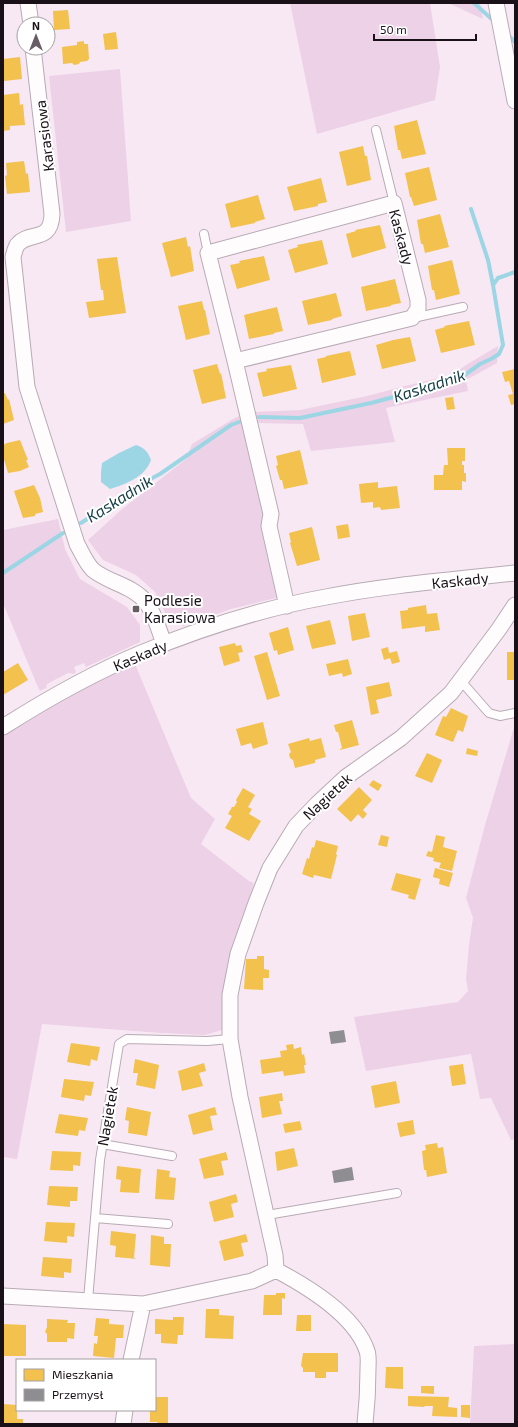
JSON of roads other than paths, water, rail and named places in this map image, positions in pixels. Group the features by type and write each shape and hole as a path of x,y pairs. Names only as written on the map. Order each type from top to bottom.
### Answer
{"street":[{"path":"28,3 29,16"},
{"path":"497,10 515,101"},
{"name":"Karasiowa","path":"34,56 52,205 52,224 45,232 22,241 18,245 13,257 28,386 77,544 86,562 92,569 103,577 137,593 145,601 152,610 164,644"},
{"name":"Kaskady","path":"208,253 394,203 418,300 418,309 412,318"},
{"path":"208,253 271,514 269,526 287,606"},
{"path":"235,361 412,318"},
{"name":"Kaskady","path":"3,726 87,678 140,653 197,632 260,613 326,596 515,573"},
{"name":"Nagietek","path":"276,1270 275,1254 240,1097 230,1039 230,995 238,954 270,868 296,826 346,777 401,738 461,681 500,629 515,605"},
{"path":"3,1296 143,1304 252,1281 276,1270 296,1281 336,1310 358,1332 368,1352 368,1397 365,1424"},
{"path":"131,1359 143,1304"},
{"path":"123,1424 125,1411"}],"lane":[{"path":"376,130 394,203"},
{"path":"204,234 208,253"},
{"path":"412,318 463,307"},
{"path":"461,681 489,713 500,716 515,714"},
{"name":"Nagietek","path":"88,1300 100,1160 119,1044 127,1039 207,1041 230,1039"},
{"path":"102,1144 172,1156"},
{"path":"267,1215 397,1193"},
{"path":"95,1218 168,1224"}],"water":[{"path":"136,445 142,447 149,455 151,460 148,466 134,479 110,489 101,482 102,463"}],"waterway":[{"path":"474,3 496,23"},
{"path":"506,33 515,42"},
{"path":"471,209 488,260 493,285"},
{"name":"Kaskadnik","path":"259,417 300,418 371,403 459,379 480,364 499,354 503,345 493,285 498,278 515,272"},
{"name":"Kaskadnik","path":"81,523 143,483 160,474 231,425 239,422"},
{"name":"Kaskadnik","path":"3,573 63,533"}],"place":[{"name":"Podlesie Karasiowa","path":"136,609"}]}
